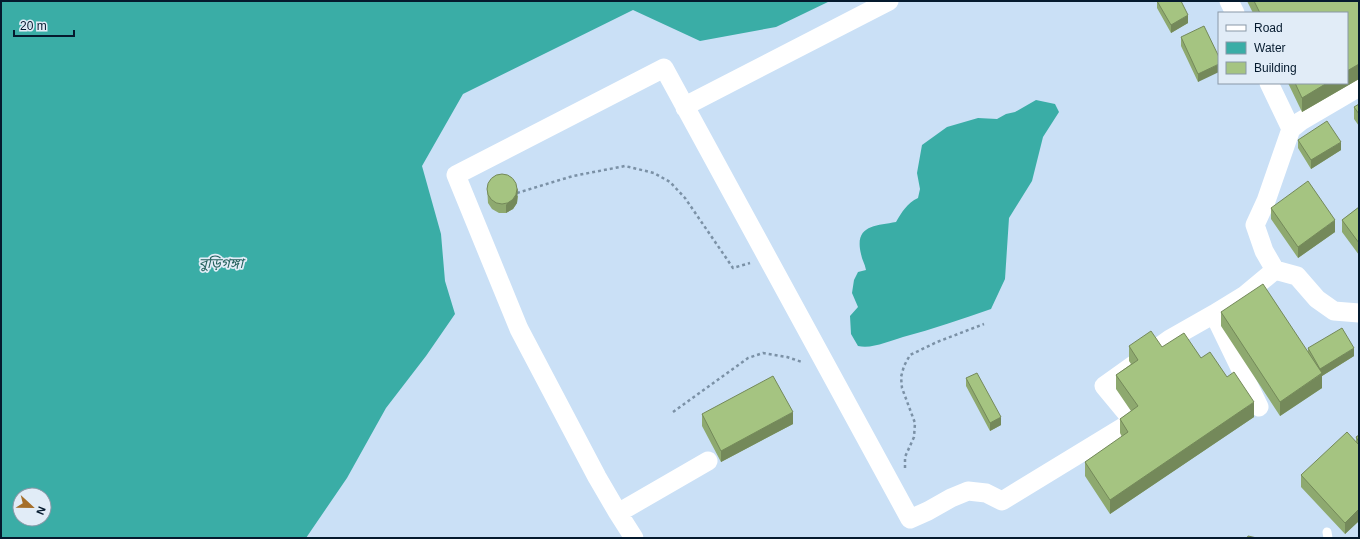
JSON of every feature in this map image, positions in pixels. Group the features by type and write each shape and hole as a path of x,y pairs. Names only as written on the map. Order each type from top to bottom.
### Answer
{"street":[{"path":"685,108 691,103 889,1"},
{"path":"1229,1 1234,12"},
{"path":"634,538 618,514 519,329 456,175 664,68 910,518 928,511 950,498 968,491 986,493 1002,501 1133,421 1104,386 1170,339 1245,295 1275,270"},
{"path":"1269,84 1291,129"},
{"path":"1359,86 1301,121 1291,129 1266,201 1255,226 1264,251 1275,270 1297,276 1317,299 1334,311 1359,313"},
{"path":"1214,314 1258,407"},
{"path":"618,514 708,461"}],"path":[{"path":"517,193 573,176 625,166 654,173 670,182 685,198 734,268 768,258"},
{"path":"905,470 905,457 914,437 914,424 902,388 901,377 904,366 910,355 937,342 984,324"},
{"path":"673,412 748,358 763,353 787,357 830,372"}],"water":[{"name":"বুড়িগঙ্গা","path":"1,1 830,1 776,27 700,41 633,10 463,94 422,166 441,234 445,281 455,314 426,356 386,408 347,478 306,538 1,538"},
{"path":"1036,100 1055,104 1059,112 1043,137 1032,181 1009,218 1005,279 991,309 881,344 864,347 858,346 851,334 850,316 858,307 852,293 854,280 858,272 866,270 861,254 861,237 863,232 874,226 896,222 908,205 918,198 920,189 917,173 922,145 947,127 978,118 997,119 1006,114 1015,112"}],"building":[{"path":"1157,1 1181,1 1188,15 1171,25"},
{"path":"1254,1 1359,1 1359,64 1348,70 1348,12 1260,12"},
{"path":"1204,26 1218,55 1218,64 1198,74 1181,37"},
{"path":"1295,84 1325,84 1302,98"},
{"path":"1359,104 1359,114 1354,107"},
{"path":"1327,121 1341,142 1311,160 1298,140"},
{"path":"502,174 513,178 517,189 513,200 502,204 491,200 487,189 491,178"},
{"path":"1308,181 1335,220 1298,247 1271,208"},
{"path":"1359,207 1359,243 1342,220"},
{"path":"1263,284 1322,373 1280,402 1221,312"},
{"path":"1342,328 1354,348 1320,369 1308,348"},
{"path":"1151,331 1162,347 1184,333 1201,358 1210,352 1227,377 1234,372 1254,402 1110,500 1085,462 1128,432 1120,419 1138,406 1116,375 1138,360 1129,346"},
{"path":"977,373 1001,417 990,423 966,378"},
{"path":"773,376 793,412 721,451 702,414"},
{"path":"1347,432 1359,445 1359,509 1345,523 1301,475"},
{"path":"1359,435 1359,442 1356,437"}]}
